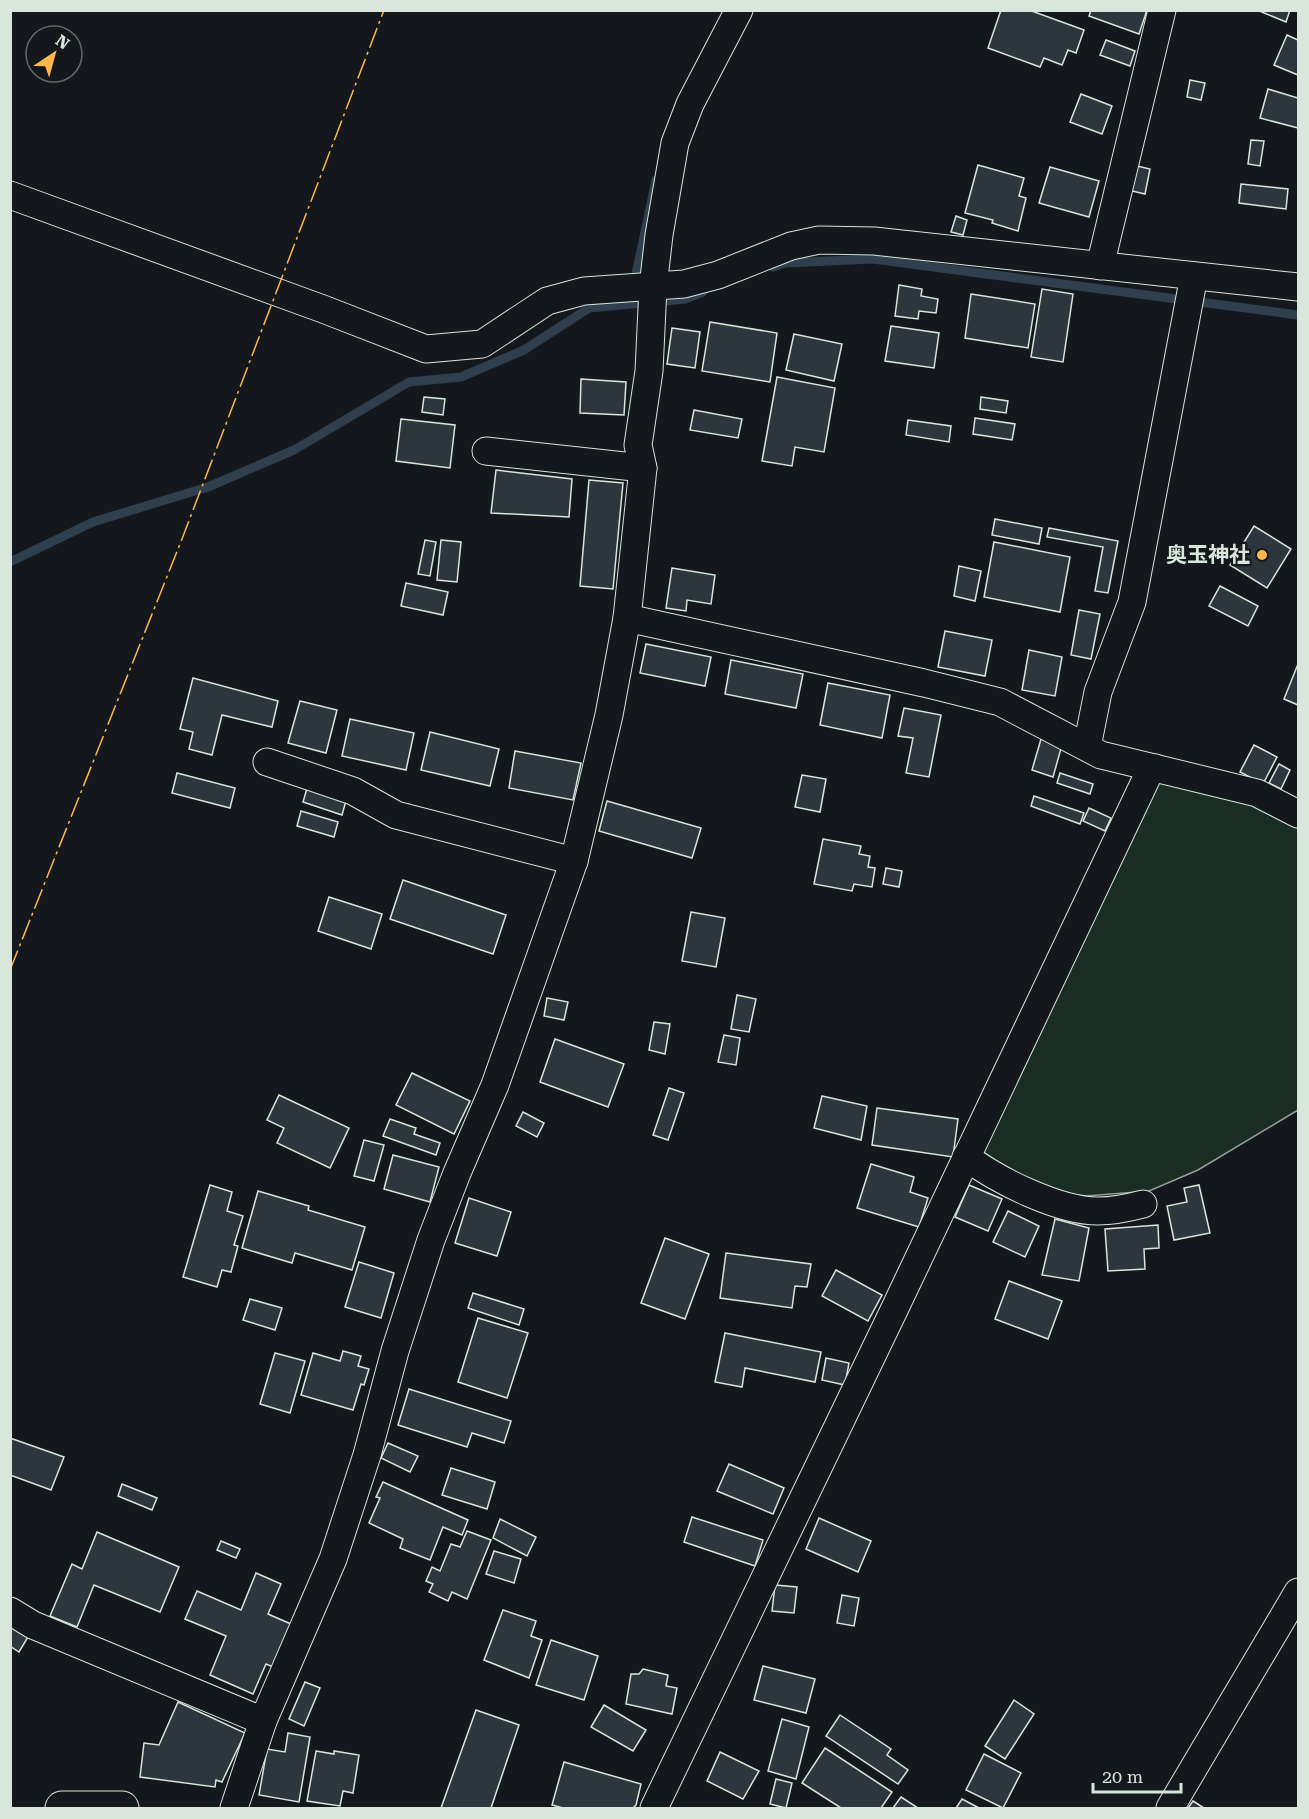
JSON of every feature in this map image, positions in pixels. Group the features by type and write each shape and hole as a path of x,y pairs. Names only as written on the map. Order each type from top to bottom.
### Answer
{"street":[{"path":"234,1809 263,1721 333,1559 367,1455 395,1351 431,1240 495,1085 574,861 609,715 627,618 643,468 638,445 649,371 653,287 659,235 675,143 690,104 739,10"},
{"path":"1100,266 1162,10"},
{"path":"10,195 426,349 482,344 547,301 584,291 684,284 718,275 791,246 819,240 874,241 1299,287"},
{"path":"1087,747 1098,692 1132,602 1194,276"},
{"path":"486,451 643,468"},
{"path":"627,618 924,683 1000,702 1101,755 1257,793 1299,814"},
{"path":"267,762 353,790 396,815 574,861"},
{"path":"654,1809 1149,773 1155,768"},
{"path":"966,1157 980,1167 1028,1192 1045,1200 1074,1208 1096,1211 1122,1209 1143,1204"},
{"path":"1170,1809 1299,1592"},
{"path":"10,1611 33,1625 263,1721"},
{"path":"62,1809 107,1807 122,1809"}],"green space":[{"path":"1156,780 1243,801 1298,825 1298,1110 1198,1170 1149,1191 1086,1196 1050,1192 979,1149"}],"building":[{"path":"1001,10 1029,10 1084,30 1076,53 1068,50 1062,65 1044,58 1040,67 988,48"},
{"path":"1091,10 1147,10 1139,34 1089,16"},
{"path":"1257,10 1290,10 1286,22"},
{"path":"1287,35 1298,40 1298,75 1274,65"},
{"path":"1106,40 1135,51 1130,66 1100,55"},
{"path":"1190,80 1205,83 1201,100 1187,97"},
{"path":"1268,89 1298,98 1298,128 1260,118"},
{"path":"1081,94 1112,106 1102,134 1070,122"},
{"path":"1251,140 1264,141 1260,166 1248,164"},
{"path":"978,165 1024,178 1019,196 1026,198 1018,231 992,223 993,220 965,213"},
{"path":"1133,165 1150,169 1145,194 1128,190"},
{"path":"1050,167 1099,181 1089,217 1039,203"},
{"path":"1241,184 1288,189 1286,209 1239,203"},
{"path":"956,216 967,220 963,235 951,232"},
{"path":"899,285 922,289 921,296 938,299 936,313 919,311 918,319 895,316"},
{"path":"1042,289 1073,294 1063,362 1031,357"},
{"path":"971,294 1035,304 1028,348 965,338"},
{"path":"710,322 777,333 770,382 702,371"},
{"path":"891,326 939,333 934,368 885,361"},
{"path":"672,328 700,332 695,368 667,364"},
{"path":"794,334 842,344 834,381 786,370"},
{"path":"777,377 835,388 824,452 795,447 792,466 762,461"},
{"path":"581,379 626,382 624,415 580,413"},
{"path":"424,397 445,399 443,415 422,412"},
{"path":"981,397 1008,401 1006,413 980,409"},
{"path":"694,410 742,419 738,438 690,430"},
{"path":"975,418 1015,424 1012,440 973,434"},
{"path":"401,419 455,425 450,468 396,461"},
{"path":"908,420 951,426 949,442 906,435"},
{"path":"496,470 572,479 569,517 491,513"},
{"path":"589,480 623,483 613,589 580,586"},
{"path":"995,519 1042,528 1039,544 992,535"},
{"path":"1254,526 1291,549 1267,588 1230,565"},
{"path":"1049,528 1118,541 1108,593 1095,591 1103,547 1047,537"},
{"path":"425,540 436,542 430,576 418,574"},
{"path":"441,540 461,542 457,582 437,580"},
{"path":"994,542 1070,557 1060,612 984,597"},
{"path":"959,566 981,571 975,601 954,596"},
{"path":"672,568 715,575 711,604 687,600 686,611 666,608"},
{"path":"406,583 448,592 443,615 401,606"},
{"path":"1220,586 1258,606 1248,626 1209,606"},
{"path":"1079,610 1100,614 1091,659 1071,655"},
{"path":"945,631 992,640 985,676 938,667"},
{"path":"646,644 711,657 705,686 640,673"},
{"path":"1029,650 1062,657 1055,696 1022,690"},
{"path":"731,660 803,674 796,708 725,694"},
{"path":"1298,664 1298,705 1284,699"},
{"path":"193,678 278,701 272,727 222,715 212,755 189,749 193,732 180,729"},
{"path":"828,683 890,695 882,738 820,725"},
{"path":"300,701 337,710 326,753 288,743"},
{"path":"904,708 941,715 929,777 906,773 913,738 898,736"},
{"path":"350,719 414,733 406,770 342,756"},
{"path":"430,732 499,749 490,786 421,770"},
{"path":"1041,739 1062,745 1053,777 1032,770"},
{"path":"1254,745 1277,757 1263,784 1240,772"},
{"path":"515,751 581,763 573,800 509,788"},
{"path":"1279,764 1290,770 1281,789 1269,783"},
{"path":"177,773 235,788 230,808 172,793"},
{"path":"1060,773 1093,784 1090,794 1057,783"},
{"path":"802,775 826,779 820,812 795,807"},
{"path":"308,785 347,797 342,815 303,802"},
{"path":"1034,796 1084,813 1080,824 1031,806"},
{"path":"607,801 701,828 692,858 599,831"},
{"path":"1089,808 1111,818 1105,831 1083,821"},
{"path":"301,811 338,822 334,837 297,826"},
{"path":"823,839 861,846 859,854 870,856 868,867 875,868 872,887 854,884 852,891 814,884"},
{"path":"886,868 902,871 899,887 883,884"},
{"path":"403,880 506,915 493,954 390,919"},
{"path":"329,897 382,914 371,949 318,931"},
{"path":"691,912 725,918 716,967 682,961"},
{"path":"737,995 756,999 749,1032 731,1029"},
{"path":"547,998 568,1002 564,1020 544,1016"},
{"path":"654,1022 670,1024 665,1054 649,1050"},
{"path":"724,1035 740,1038 736,1065 718,1062"},
{"path":"555,1039 624,1064 608,1107 540,1082"},
{"path":"412,1073 470,1101 454,1134 396,1105"},
{"path":"669,1088 684,1093 668,1140 653,1135"},
{"path":"279,1095 349,1128 330,1168 277,1143 284,1128 267,1120"},
{"path":"822,1096 867,1106 861,1140 814,1128"},
{"path":"877,1108 958,1119 953,1157 872,1145"},
{"path":"523,1112 544,1123 537,1137 516,1126"},
{"path":"390,1119 416,1128 414,1134 440,1143 436,1155 383,1136"},
{"path":"364,1140 384,1145 374,1181 354,1176"},
{"path":"393,1155 439,1167 430,1202 384,1189"},
{"path":"871,1164 914,1177 910,1192 928,1198 919,1227 857,1208"},
{"path":"210,1185 232,1192 227,1211 243,1216 234,1245 238,1246 231,1272 222,1270 217,1287 183,1277"},
{"path":"969,1185 1002,1199 988,1231 955,1217"},
{"path":"1199,1185 1210,1233 1174,1240 1167,1206 1187,1202 1184,1188"},
{"path":"258,1191 309,1206 308,1210 365,1227 352,1270 295,1253 292,1263 242,1248"},
{"path":"469,1198 511,1212 497,1256 455,1243"},
{"path":"1008,1211 1039,1226 1025,1257 993,1242"},
{"path":"1055,1219 1089,1228 1079,1281 1042,1275"},
{"path":"1158,1225 1159,1248 1144,1249 1145,1269 1108,1271 1105,1229"},
{"path":"665,1238 709,1254 685,1319 641,1303"},
{"path":"726,1253 811,1264 807,1287 795,1286 792,1308 720,1298"},
{"path":"359,1262 394,1273 381,1318 345,1307"},
{"path":"836,1270 882,1295 868,1321 822,1296"},
{"path":"1009,1281 1062,1301 1048,1339 995,1319"},
{"path":"473,1293 524,1309 519,1325 468,1308"},
{"path":"250,1299 282,1308 275,1330 243,1320"},
{"path":"478,1318 528,1333 507,1398 458,1382"},
{"path":"725,1333 821,1352 815,1382 745,1368 742,1387 715,1382"},
{"path":"343,1351 361,1356 358,1366 369,1369 364,1385 361,1384 353,1410 301,1395 313,1353 340,1361"},
{"path":"275,1353 305,1361 290,1413 260,1404"},
{"path":"826,1358 849,1363 845,1385 822,1380"},
{"path":"409,1389 511,1421 504,1443 472,1433 467,1447 398,1425"},
{"path":"10,1438 64,1457 51,1490 10,1475"},
{"path":"388,1443 418,1456 410,1472 381,1458"},
{"path":"729,1464 784,1488 773,1514 717,1491"},
{"path":"451,1468 495,1482 487,1509 442,1495"},
{"path":"383,1482 468,1520 462,1535 443,1527 430,1560 400,1548 403,1539 369,1523 380,1498 376,1497"},
{"path":"122,1484 157,1498 152,1510 118,1496"},
{"path":"692,1517 763,1540 755,1566 684,1542"},
{"path":"819,1518 871,1541 858,1572 806,1549"},
{"path":"500,1519 536,1537 527,1556 493,1538"},
{"path":"467,1531 491,1540 467,1599 452,1592 448,1601 429,1592 433,1584 426,1581 432,1567 440,1571 451,1544 460,1547"},
{"path":"97,1532 179,1567 160,1612 94,1585 77,1627 50,1616 72,1564 82,1569"},
{"path":"221,1541 240,1549 236,1558 217,1550"},
{"path":"494,1551 521,1559 514,1583 486,1574"},
{"path":"256,1573 281,1584 268,1614 291,1624 273,1667 266,1664 253,1694 210,1675 226,1636 185,1619 197,1591 241,1610"},
{"path":"775,1585 797,1587 794,1613 772,1611"},
{"path":"842,1595 859,1598 854,1626 837,1623"},
{"path":"503,1610 536,1621 531,1636 542,1640 529,1678 484,1660"},
{"path":"10,1626 28,1637 19,1652 10,1646"},
{"path":"551,1640 598,1656 584,1700 536,1685"},
{"path":"763,1666 815,1679 806,1713 754,1700"},
{"path":"643,1669 668,1675 666,1686 677,1688 672,1714 626,1704 631,1674 639,1674"},
{"path":"305,1682 320,1688 304,1726 289,1719"},
{"path":"1014,1700 1034,1714 1005,1759 985,1746"},
{"path":"178,1702 245,1733 222,1782 216,1780 215,1787 140,1777 144,1743 159,1745"},
{"path":"604,1705 646,1730 633,1751 591,1727"},
{"path":"476,1710 519,1725 491,1808 441,1808"},
{"path":"840,1715 891,1749 887,1755 908,1770 898,1784 826,1736"},
{"path":"782,1719 809,1727 796,1779 768,1771"},
{"path":"288,1733 310,1737 299,1802 259,1795 267,1749 285,1752"},
{"path":"825,1748 892,1792 881,1808 841,1808 802,1783"},
{"path":"316,1751 359,1755 353,1793 343,1791 340,1806 307,1801"},
{"path":"720,1752 759,1771 743,1799 707,1781"},
{"path":"984,1754 1021,1773 1003,1808 966,1790"},
{"path":"564,1762 641,1784 636,1805 633,1808 563,1808 552,1805"},
{"path":"776,1779 792,1783 786,1808 770,1804"},
{"path":"901,1797 918,1808 893,1808"},
{"path":"962,1799 979,1808 956,1808"},
{"path":"1193,1801 1204,1808 1188,1808"}],"waterway":[{"path":"634,284 656,180"},
{"path":"773,267 785,263 873,259 1298,315"},
{"path":"10,562 93,522 208,487 294,450 409,382 461,377 524,350 589,308 685,299 703,292"}],"power":[{"path":"10,970 182,539 384,10"}],"place":[{"name":"奥玉神社","path":"1262,555"}]}
